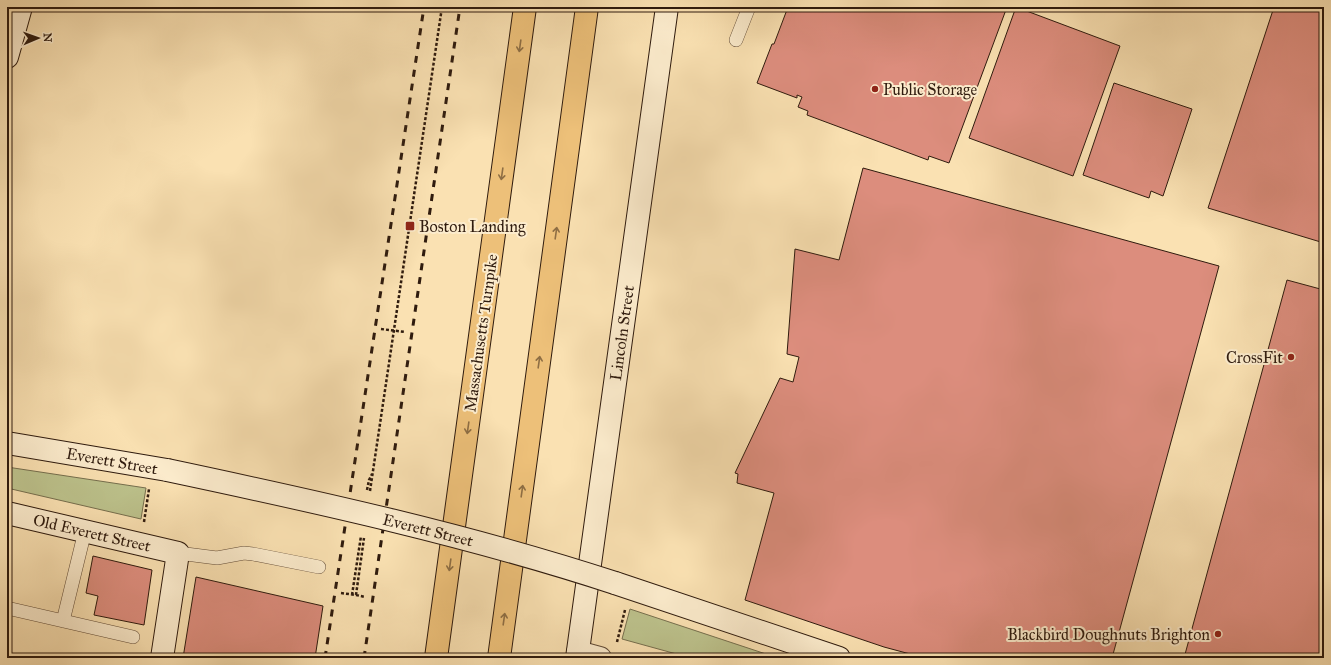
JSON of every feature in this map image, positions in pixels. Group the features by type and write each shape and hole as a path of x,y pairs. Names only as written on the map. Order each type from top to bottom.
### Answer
{"highway":[{"name":"Massachusetts Turnpike","path":"436,658 525,7"},
{"path":"499,658 587,7"}],"street":[{"path":"7,57 21,7"},
{"name":"Lincoln Street","path":"578,655 667,7"},
{"name":"Everett Street","path":"7,443 167,470 310,501 485,544 615,583 839,658"},
{"name":"Old Everett Street","path":"7,512 178,553"},
{"path":"162,658 178,553"},
{"path":"578,655 600,658"}],"lane":[{"path":"736,40 749,7"},
{"path":"63,621 85,531"},
{"path":"178,553 217,558 244,553 319,567"},
{"path":"7,608 133,637"}],"path":[{"path":"373,472 369,480 368,494 373,472 442,7"},
{"path":"381,329 405,332"},
{"path":"144,524 150,485"},
{"path":"352,595 363,533 356,595"},
{"path":"341,593 365,597"},
{"path":"616,643 626,605"}],"green space":[{"path":"7,467 146,488 141,519 7,488"},
{"path":"630,609 778,658 691,658 622,639"}],"building":[{"name":"Public Storage","path":"788,7 1007,7 949,163 929,156 928,160 807,115 808,111 798,107 802,97 797,95 797,98 757,83"},
{"path":"1016,7 1120,46 1073,176 969,138"},
{"path":"1274,7 1324,7 1324,243 1208,208"},
{"path":"1114,83 1192,109 1163,196 1151,191 1149,198 1083,175"},
{"path":"863,168 1219,266 1112,658 925,658 884,647 745,600 774,493 737,483 738,474 735,473 780,378 793,382 799,357 787,354 795,249 839,260"},
{"path":"1287,280 1324,290 1324,658 1184,658"},
{"path":"93,556 152,570 144,625 94,615 98,596 86,593"},
{"path":"196,577 323,606 315,658 183,658"}],"railway":[{"path":"325,658 424,7"},
{"path":"364,658 460,7"}],"place":[{"name":"Public Storage","path":"875,89"},
{"name":"Boston Landing","path":"410,226"},
{"name":"CrossFit","path":"1291,357"},
{"name":"Blackbird Doughnuts Brighton","path":"1218,634"}]}
